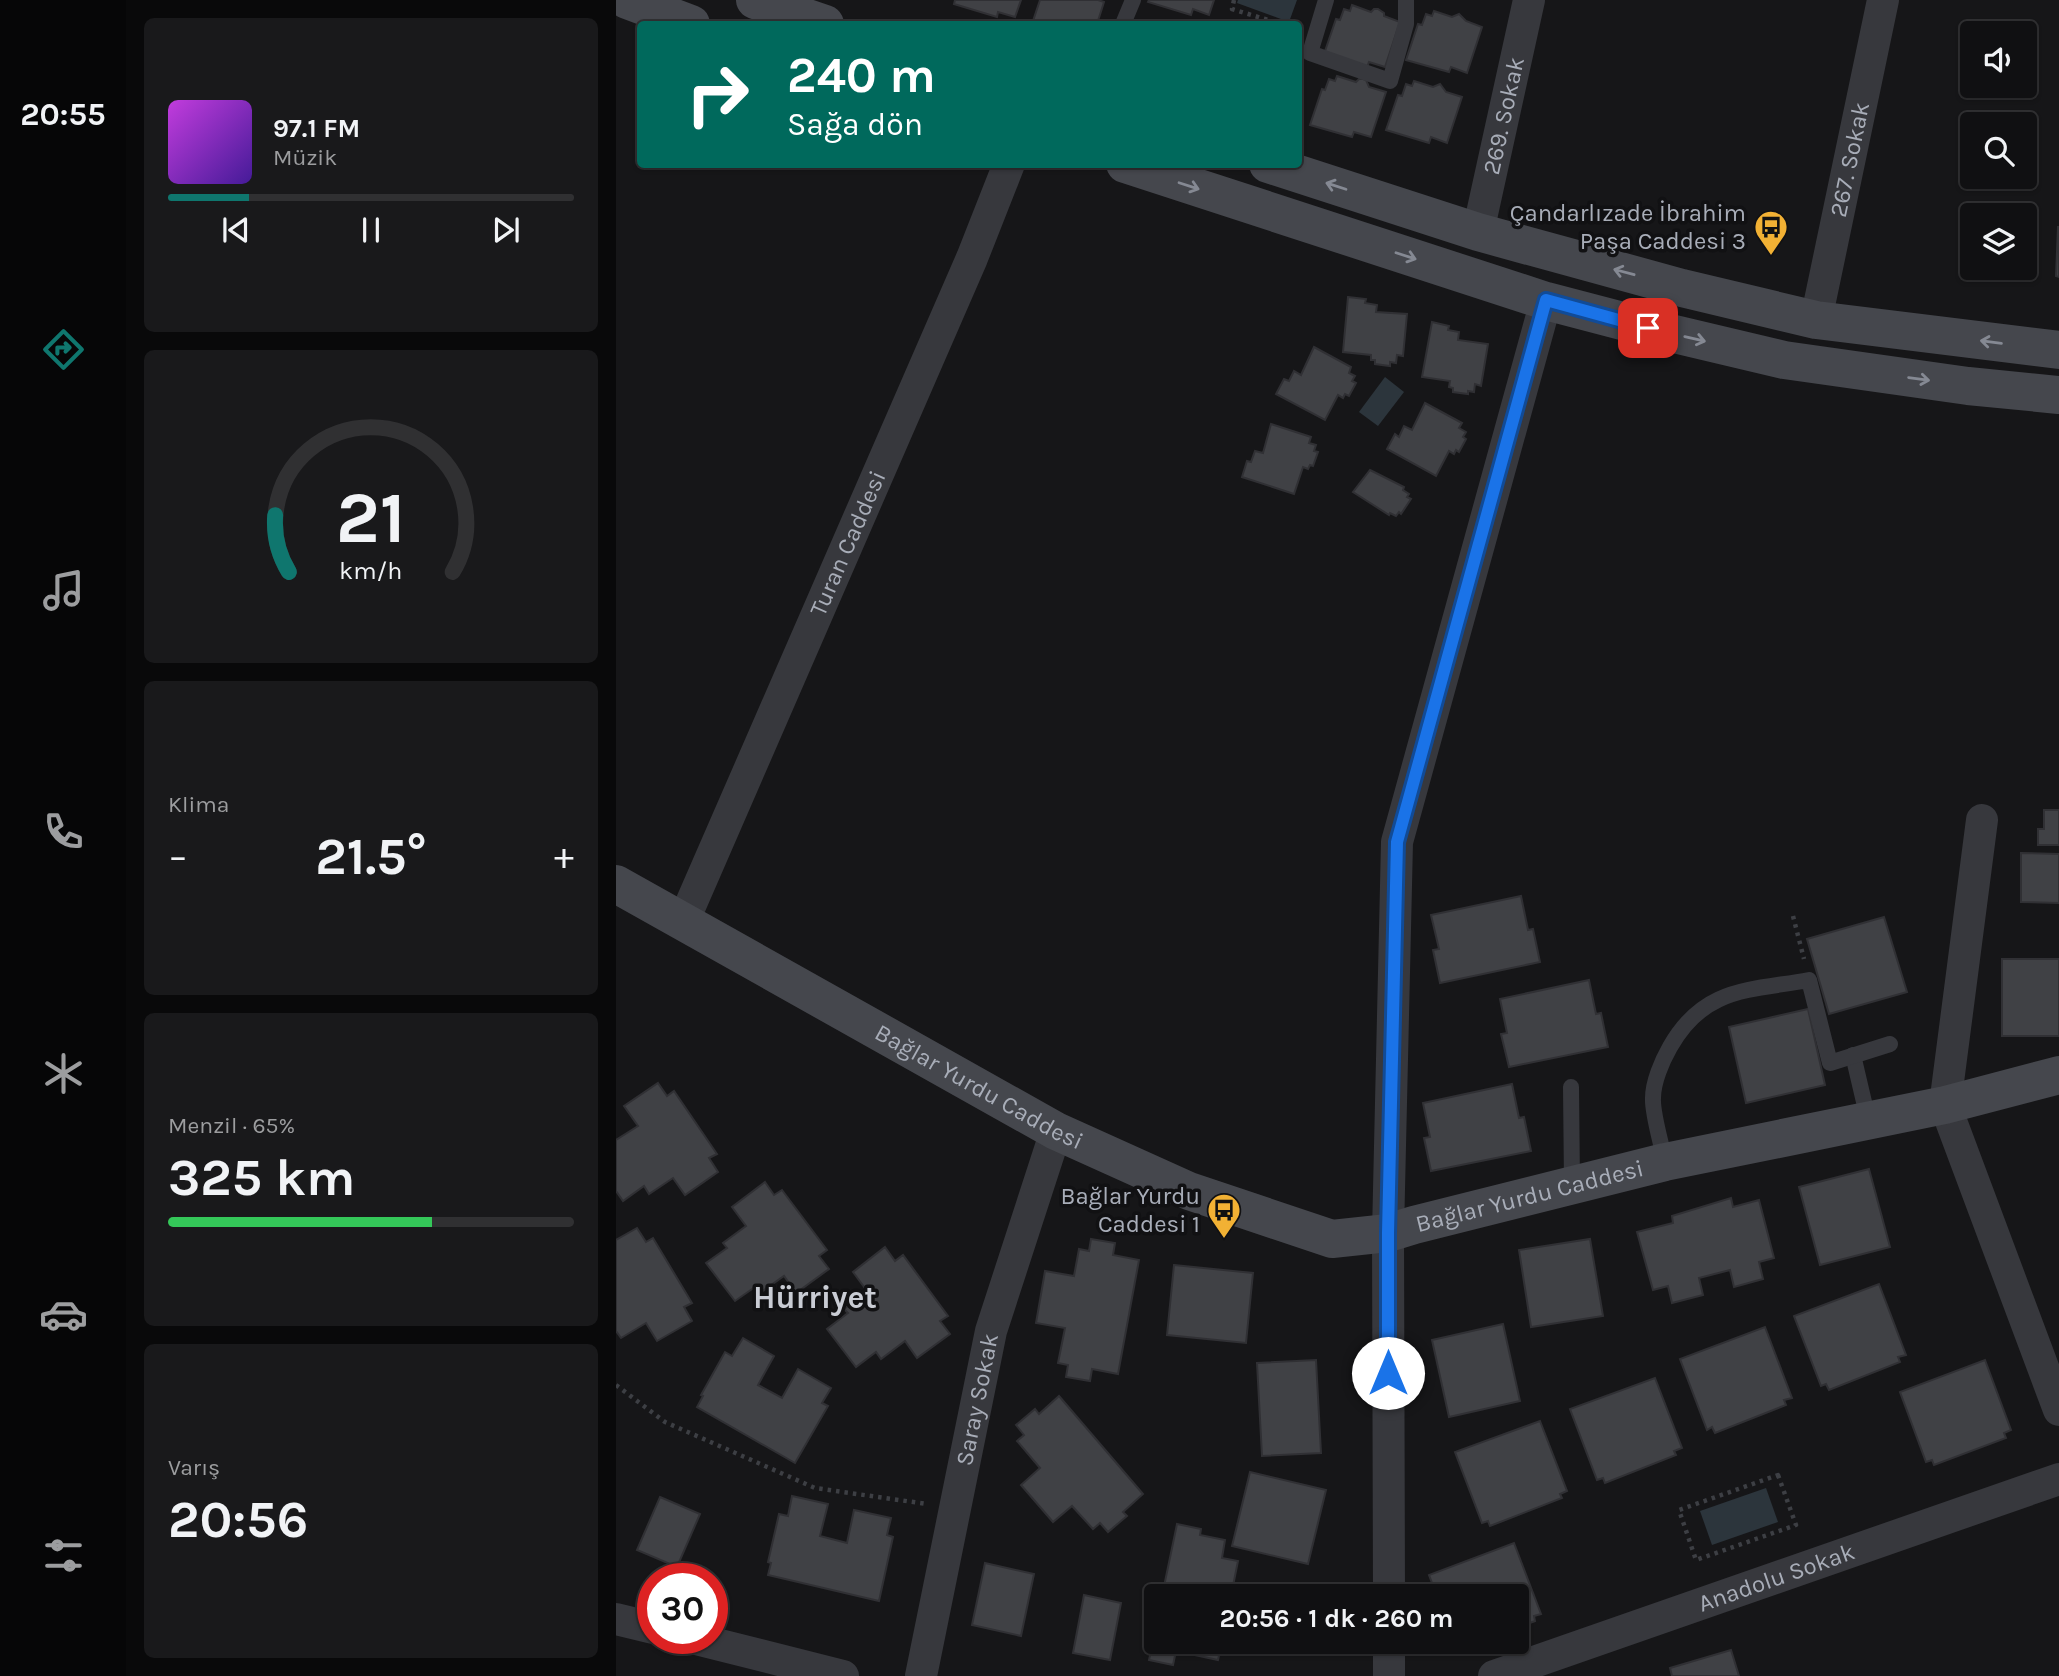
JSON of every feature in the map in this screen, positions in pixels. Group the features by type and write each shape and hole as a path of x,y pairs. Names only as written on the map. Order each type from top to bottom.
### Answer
{"main road":[{"path":"627,0 683,21"},
{"path":"755,0 815,15"},
{"path":"1137,168 1546,300 1784,360 1968,386 2059,395"},
{"path":"1280,168 1478,232 1682,288 1816,320 2059,350"},
{"name":"Bağlar Yurdu Caddesi","path":"616,884 1056,1131 1189,1191 1332,1239 1388,1233 1665,1162 1945,1105 2059,1075"}],"street":[{"name":"269. Sokak","path":"1478,232 1529,0"},
{"name":"267. Sokak","path":"1816,320 1883,0"},
{"name":"Turan Caddesi","path":"683,922 972,258 1007,168"},
{"path":"1389,1584 1388,1233 1397,842 1546,300"},
{"path":"1982,820 1945,1105 2059,1410"},
{"name":"Saray Sokak","path":"921,1676 991,1331 1056,1131"},
{"name":"Anadolu Sokak","path":"1494,1676 2059,1479"},
{"path":"616,1619 637,1624"},
{"path":"728,1647 843,1676"},
{"path":"1389,1654 1389,1676"}],"lane":[{"path":"1124,21 1133,0"},
{"path":"1326,0 1310,53 1390,80 1406,24 1406,0"},
{"path":"1665,1162 1653,1098 1663,1060 1680,1030 1702,1007 1730,994 1809,980 1830,1063 1890,1044"},
{"path":"1853,1055 1868,1119"},
{"path":"1571,1087 1572,1184"}],"path":[{"path":"1234,0 1232,9 1270,21"},
{"path":"1793,916 1809,980"},
{"path":"616,1385 665,1422 815,1488 955,1508"},
{"path":"1778,1475 1796,1525 1696,1560 1679,1510 1778,1475"}],"shaded area":[{"path":"1238,0 1297,0 1289,21 1237,3"},
{"path":"1385,377 1404,392 1378,426 1359,412"},
{"path":"1766,1488 1778,1522 1712,1545 1700,1511"}],"building":[{"path":"955,0 1021,0 1015,17 998,12 997,17 954,4"},
{"path":"1040,0 1104,2 1098,21 1033,21"},
{"path":"1214,0 1209,15 1193,9 1191,15 1148,2"},
{"path":"1352,5 1371,12 1378,9 1384,16 1400,22 1385,67 1369,62 1367,67 1324,54 1336,19 1340,20 1344,9 1350,11"},
{"path":"1434,11 1452,17 1459,14 1466,21 1482,27 1467,73 1451,67 1449,72 1406,60 1418,24 1422,25 1426,14 1432,16"},
{"path":"1337,76 1356,82 1363,79 1369,87 1386,92 1371,137 1354,132 1352,137 1310,125 1322,89 1325,90 1329,79 1335,81"},
{"path":"1414,81 1433,87 1440,84 1446,92 1462,97 1447,143 1431,137 1429,143 1386,130 1398,95 1402,96 1406,84 1412,86"},
{"path":"2059,227 2059,277 2056,276"},
{"path":"1348,297 1366,299 1365,303 1377,305 1376,312 1407,314 1403,356 1397,355 1396,363 1390,362 1390,366 1375,364 1371,355 1343,352"},
{"path":"1432,322 1449,326 1448,330 1459,332 1458,340 1488,344 1481,386 1475,384 1474,392 1453,392 1453,388 1449,387 1450,381 1422,377"},
{"path":"1314,347 1351,367 1349,373 1355,376 1352,381 1356,383 1349,396 1345,394 1343,398 1338,395 1325,420 1276,394 1284,379 1289,381 1294,371 1301,375"},
{"path":"1425,403 1462,423 1459,428 1466,432 1463,437 1466,439 1459,452 1456,450 1454,454 1449,451 1436,476 1387,449 1395,434 1399,437 1404,426 1412,430"},
{"path":"1271,424 1311,437 1309,443 1316,445 1314,451 1318,452 1313,466 1310,465 1308,469 1303,467 1294,494 1242,477 1247,461 1251,462 1255,451 1263,453"},
{"path":"1370,470 1404,487 1403,490 1409,494 1407,497 1411,499 1401,514 1399,512 1396,516 1390,513 1389,515 1353,492"},
{"path":"2044,810 2059,810 2059,845 2038,845 2038,829 2044,829"},
{"path":"2021,853 2059,854 2059,903 2021,902"},
{"path":"1521,896 1528,930 1533,929 1540,962 1440,983 1433,950 1439,949 1431,915"},
{"path":"1884,917 1907,992 1829,1014 1807,939"},
{"path":"2002,959 2059,959 2059,1036 2002,1036"},
{"path":"1589,980 1596,1014 1601,1013 1608,1047 1509,1067 1501,1034 1507,1033 1500,999"},
{"path":"1808,1009 1825,1085 1746,1103 1729,1027"},
{"path":"658,1083 667,1096 674,1091 717,1154 709,1158 718,1172 685,1195 673,1178 649,1194 644,1186 623,1201 616,1191 616,1140 638,1126 624,1106"},
{"path":"1512,1084 1519,1118 1524,1117 1531,1151 1431,1171 1424,1138 1430,1137 1423,1103"},
{"path":"1869,1169 1890,1247 1820,1265 1799,1187"},
{"path":"765,1182 774,1195 782,1190 827,1250 819,1256 829,1269 796,1293 784,1276 760,1293 755,1287 735,1301 706,1263 727,1248 723,1243 746,1226 732,1207"},
{"path":"1731,1198 1733,1207 1759,1200 1774,1258 1759,1262 1763,1279 1734,1287 1730,1270 1699,1278 1703,1295 1672,1303 1668,1286 1653,1290 1637,1232 1673,1223 1672,1216"},
{"path":"637,1228 646,1242 653,1238 692,1303 684,1307 692,1321 657,1341 646,1323 621,1338 616,1331 616,1240"},
{"path":"1091,1239 1115,1243 1113,1255 1139,1260 1118,1374 1092,1369 1090,1381 1066,1377 1068,1365 1058,1363 1065,1328 1036,1323 1045,1271 1074,1276 1079,1249 1089,1251"},
{"path":"1590,1239 1603,1316 1531,1327 1519,1250"},
{"path":"885,1247 895,1261 903,1255 948,1316 940,1321 950,1334 917,1358 905,1341 881,1359 876,1352 856,1367 827,1329 848,1313 844,1309 867,1291 853,1272"},
{"path":"1174,1265 1253,1273 1246,1343 1167,1335"},
{"path":"1879,1284 1906,1355 1898,1357 1900,1362 1829,1390 1826,1384 1821,1386 1794,1316"},
{"path":"1503,1324 1520,1401 1449,1417 1432,1340"},
{"path":"1765,1327 1792,1398 1784,1400 1786,1405 1715,1433 1712,1427 1707,1430 1680,1359"},
{"path":"743,1338 774,1356 758,1385 782,1398 798,1369 831,1388 822,1403 828,1406 795,1463 697,1407 725,1352 732,1356"},
{"path":"1316,1360 1321,1453 1262,1456 1257,1363"},
{"path":"1985,1360 2011,1430 2004,1433 2006,1438 1934,1465 1932,1460 1926,1462 1900,1392"},
{"path":"1655,1378 1682,1448 1674,1451 1676,1455 1605,1483 1603,1478 1597,1480 1570,1409"},
{"path":"1059,1396 1143,1494 1123,1512 1127,1516 1108,1532 1100,1523 1093,1529 1072,1506 1053,1522 1021,1485 1040,1468 1017,1441 1024,1435 1016,1425 1035,1409 1039,1414"},
{"path":"1540,1421 1567,1491 1560,1494 1562,1498 1490,1526 1488,1521 1482,1523 1455,1452"},
{"path":"1250,1472 1326,1490 1308,1564 1232,1546"},
{"path":"792,1496 828,1504 820,1536 847,1543 854,1510 891,1518 887,1535 893,1537 879,1601 768,1575 771,1563 768,1562 779,1514 788,1516"},
{"path":"660,1497 700,1514 679,1563 668,1563 637,1550"},
{"path":"1177,1524 1201,1529 1200,1535 1225,1540 1222,1558 1238,1561 1233,1584 1164,1584"},
{"path":"1514,1543 1541,1614 1534,1616 1535,1621 1529,1623 1529,1584 1432,1584 1429,1575"},
{"path":"985,1563 1034,1574 1021,1636 972,1625"},
{"path":"1084,1595 1121,1603 1110,1660 1073,1653"},
{"path":"1731,1650 1739,1676 1672,1676 1670,1668"},
{"path":"1150,1654 1175,1654 1173,1665 1149,1660"},
{"path":"1190,1654 1219,1654 1218,1660"}],"place":[{"name":"Çandarlızade İbrahim Paşa Caddesi 3","path":"1771,257"},
{"name":"Bağlar Yurdu Caddesi 1","path":"1224,1240"}],"district":[{"name":"Hürriyet","path":"815,1297"}],"route":[{"path":"1388,1373 1388,1233 1397,842 1546,300 1648,328"}]}
